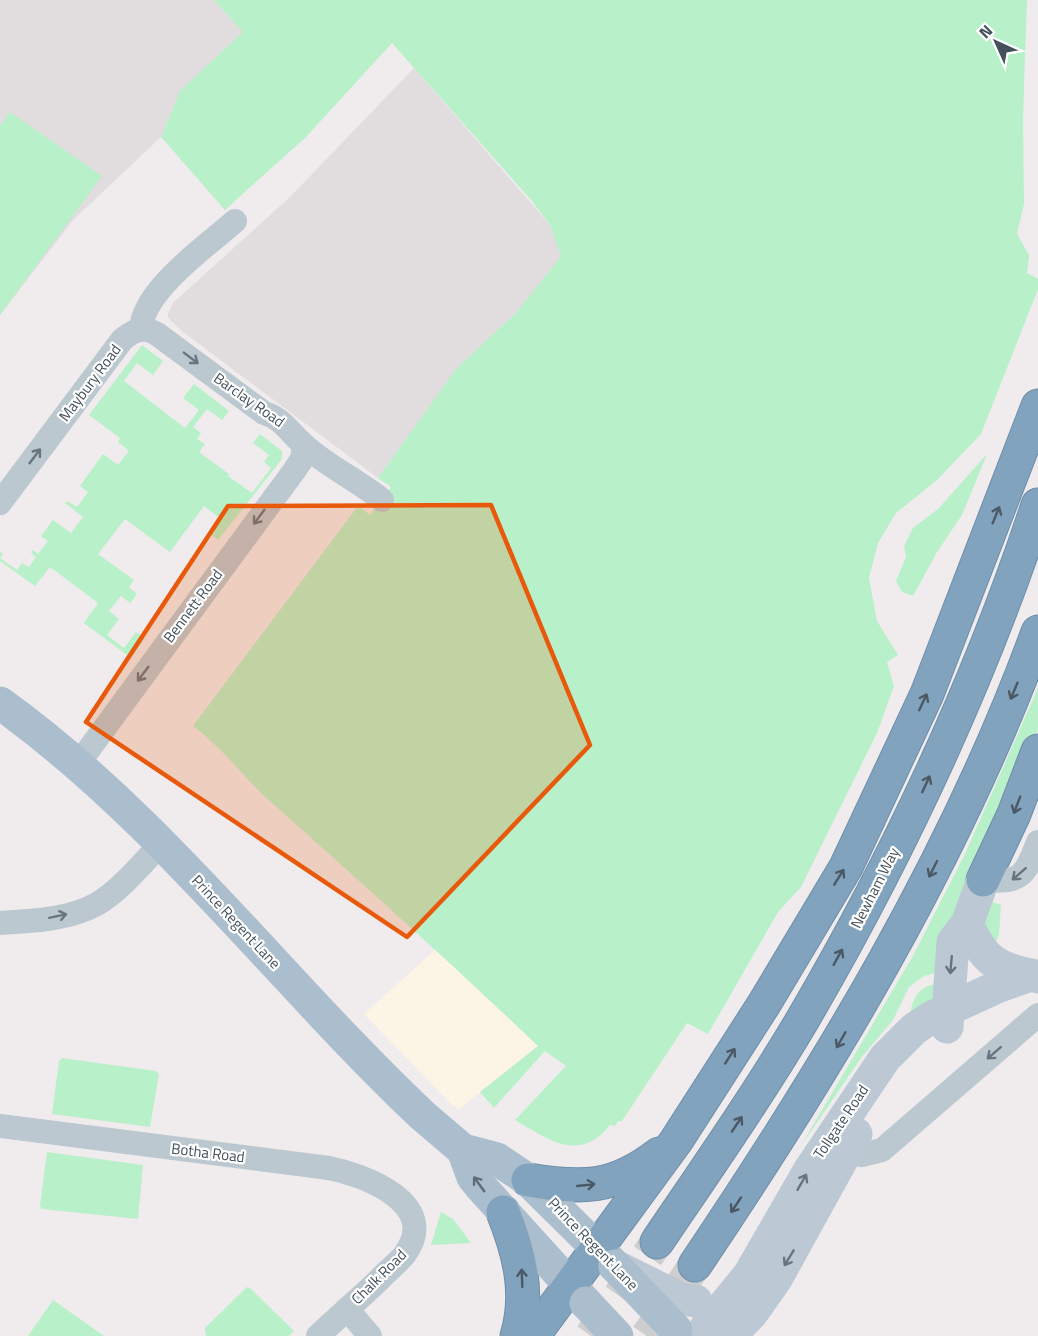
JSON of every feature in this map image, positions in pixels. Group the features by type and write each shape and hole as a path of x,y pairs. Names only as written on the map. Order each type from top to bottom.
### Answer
{"highway":[{"path":"532,1336 579,1294 609,1260 675,1141 764,1004 846,867 927,694 1038,406"},
{"name":"Newham Way","path":"657,1242 744,1114 802,1020 857,924 953,727 995,623 1038,505"},
{"path":"695,1265 781,1138 840,1042 895,944 946,845 1038,632"},
{"path":"983,880 1014,814 1038,751"},
{"path":"528,1180 569,1187 615,1180 644,1165 675,1141"},
{"path":"503,1212 522,1268 522,1305 517,1336"}],"main road":[{"name":"Prince Regent Lane","path":"0,703 78,764 162,843 412,1106 463,1150 497,1159 528,1180 687,1334"},
{"name":"Prince Regent Lane","path":"463,1150 473,1176 617,1336"}],"street":[{"path":"141,329 142,319 151,301 170,279 235,221"},
{"name":"Barclay Road","path":"141,329 151,330 158,334 264,413 279,421 304,446 381,500"},
{"name":"Maybury Road","path":"0,503 122,340 130,332 141,329"},
{"name":"Bennett Road","path":"78,764 294,471 302,459 304,446"},
{"path":"948,1021 953,942 967,924 983,880 1005,882 1013,880 1030,863 1038,842"},
{"path":"0,923 53,917 96,904 120,886 162,843"},
{"path":"967,924 989,961 1036,981"},
{"name":"Tollgate Road","path":"730,1336 752,1313 776,1279 806,1230 846,1151 888,1086 948,1021 976,996 1036,981"},
{"name":"Tollgate Road","path":"846,1151 862,1155 882,1150 1038,1015"},
{"name":"Tollgate Road","path":"687,1334 705,1329 749,1275 809,1171 885,1058 914,1029 948,1021"},
{"name":"Botha Road","path":"0,1126 329,1168 371,1181 393,1193 406,1206"},
{"name":"Chalk Road","path":"318,1336 405,1254 414,1235 413,1223 406,1206"},
{"path":"609,1260 681,1299 696,1301 718,1299 739,1286"},
{"path":"347,1309 370,1336"}],"highlighted area":[{"path":"491,505 590,745 407,937 86,722 228,506"}],"shaded area":[{"path":"0,0 214,0 244,32 180,91 161,137 73,220 0,315"},
{"path":"414,68 550,225 587,262 517,312 457,369 378,478 183,332 168,318 168,313 174,302 290,197"},
{"path":"436,949 538,1046 459,1109 450,1103 364,1014"}],"green space":[{"path":"214,0 1027,0 1023,118 1024,204 1017,234 1029,255 1027,273 1038,279 1038,289 981,434 937,480 896,513 878,543 869,578 877,621 898,655 887,662 894,686 877,733 801,887 778,912 708,1034 687,1023 622,1121 618,1121 615,1126 610,1125 598,1137 587,1143 575,1146 563,1144 515,1120 566,1066 545,1051 494,1108 480,1092 538,1046 271,802 193,726 358,506 370,515 391,487 378,478 456,369 517,312 561,256 550,225 531,200 392,43 306,137 225,210 161,137 180,91 243,32"},
{"path":"10,112 102,176 0,315 0,126"},
{"path":"142,345 163,361 153,375 137,363 124,381 185,428 199,410 183,398 194,384 229,411 222,420 207,409 193,427 201,433 197,439 205,444 199,452 229,474 228,476 252,493 271,468 264,462 269,455 253,443 260,434 282,451 282,459 218,540 210,534 221,519 204,506 170,552 125,519 98,554 134,580 129,587 137,594 130,603 121,596 109,611 119,619 107,635 124,648 136,632 145,638 131,658 84,623 98,603 50,567 35,586 0,561 0,558 17,570 22,563 29,567 36,557 31,553 33,550 38,554 48,541 41,536 53,520 71,533 83,517 65,503 67,501 77,507 88,492 80,486 103,454 118,465 129,451 118,442 120,438 89,415"},
{"path":"987,454 962,515 937,552 913,596 902,592 896,581 906,557 904,546 913,528 938,509"},
{"path":"1038,688 1038,729 940,972 924,976 909,987 893,1020 861,1058 799,1149 914,954 965,854"},
{"path":"986,900 1001,905 999,935 993,947 984,928"},
{"path":"939,984 940,1002 910,1014 918,993 922,989"},
{"path":"62,1058 156,1071 159,1074 150,1127 52,1114 59,1061"},
{"path":"47,1152 143,1165 138,1219 42,1209 40,1206"},
{"path":"441,1212 453,1219 471,1243 431,1245"},
{"path":"247,1287 294,1331 289,1336 206,1336 205,1328"},
{"path":"53,1300 104,1336 28,1336"}],"tunnel":[{"path":"591,1336 657,1242"},
{"path":"647,1336 695,1265"}]}
